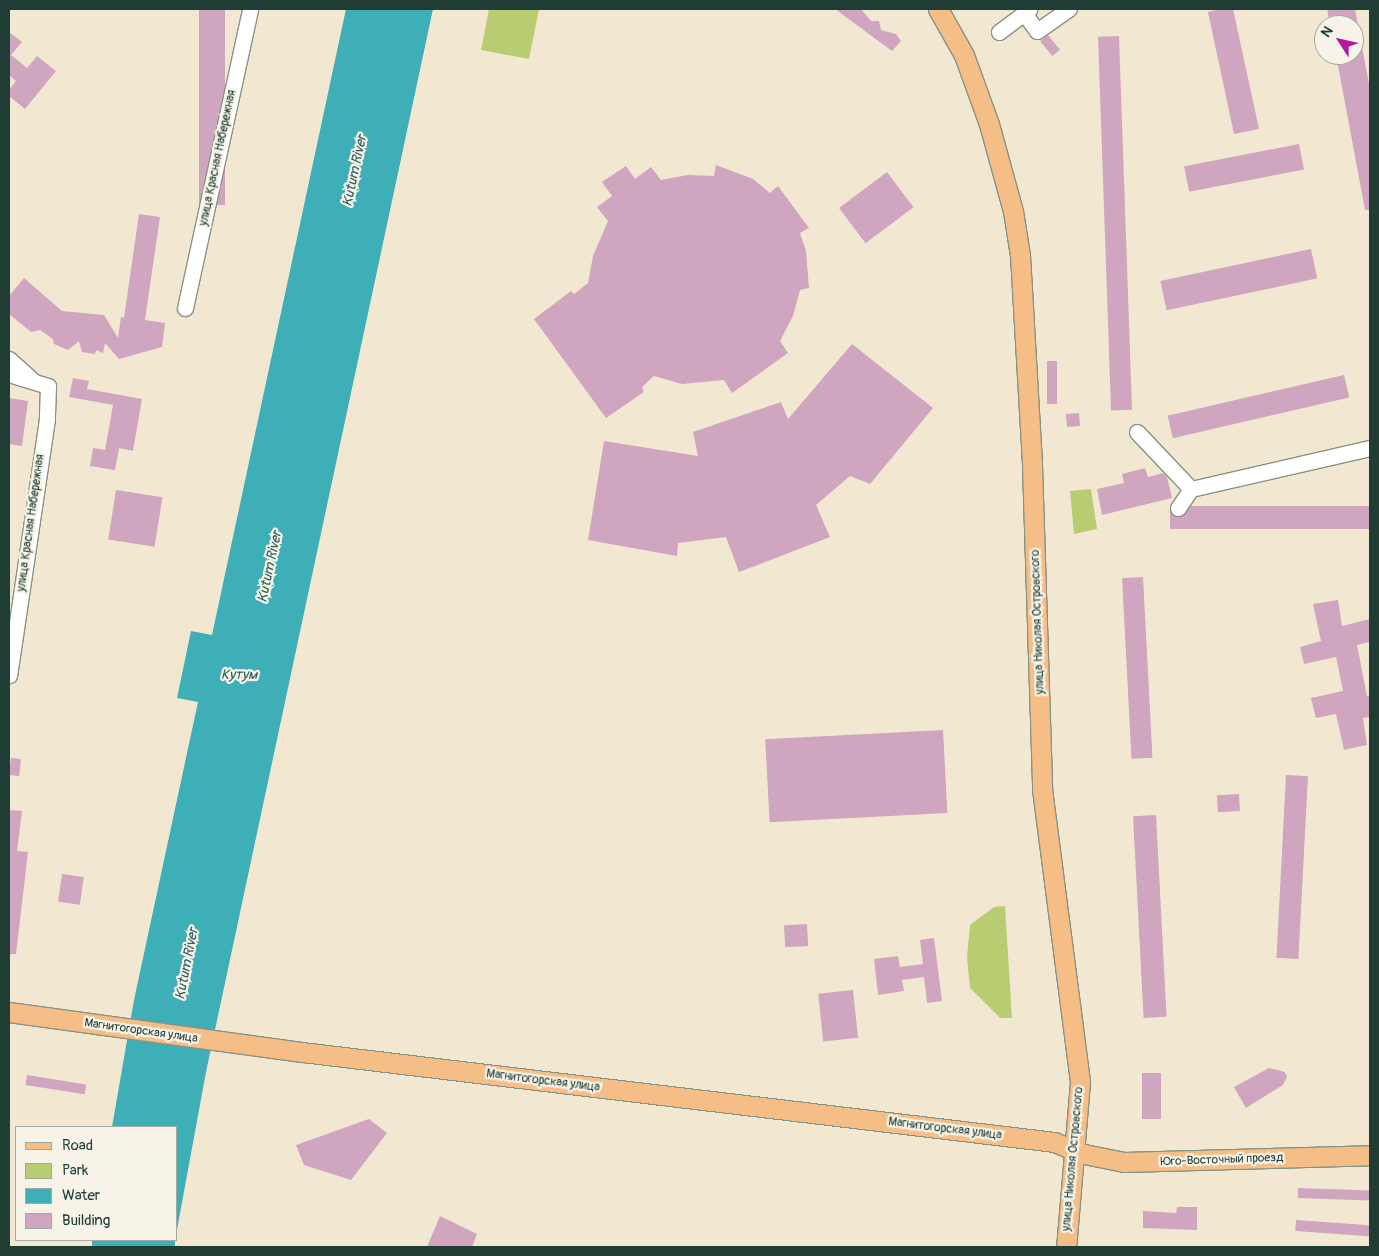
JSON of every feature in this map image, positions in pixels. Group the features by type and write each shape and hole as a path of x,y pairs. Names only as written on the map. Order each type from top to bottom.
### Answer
{"main road":[{"name":"улица Николая Островского","path":"938,9 964,55 990,124 1013,211 1020,255 1032,467 1042,790 1074,1020 1080,1082 1076,1150 1066,1247"},
{"name":"Магнитогорская улица","path":"9,1012 302,1052 1054,1142 1076,1150"},
{"name":"Юго-Восточный проезд","path":"1076,1150 1124,1162 1370,1155"}],"street":[{"name":"улица Красная Набережная","path":"185,308 250,9"},
{"path":"999,32 1026,11 1037,32 1069,9"},
{"path":"9,359 34,381"},
{"path":"9,374 34,381"},
{"name":"улица Красная Набережная","path":"9,675 47,419 48,386 34,381"},
{"path":"1137,432 1191,489"},
{"path":"1178,508 1191,489 1370,448"}],"green space":[{"path":"489,9 539,9 529,59 481,50"},
{"path":"1091,489 1097,529 1074,534 1070,491"},
{"path":"1005,906 1012,1018 1000,1018 970,988 967,957 970,925 994,907"}],"water":[{"name":"Кутум","path":"346,9 433,9 206,1072 178,1224 178,1126 112,1126 134,1000 198,702 177,698 191,631 212,635"},
{"path":"92,1241 175,1241 175,1247 92,1247"}],"building":[{"path":"199,9 225,9 225,205 199,205"},
{"path":"835,9 861,9 871,21 879,21 881,30 896,34 901,41 892,51"},
{"path":"1233,9 1259,129 1234,134 1208,12"},
{"path":"1327,9 1355,9 1356,15 1328,15"},
{"path":"9,32 22,42 11,55 27,68 37,56 56,71 25,109 9,96 9,90 16,81 9,75"},
{"path":"1048,35 1060,50 1052,56 1040,41"},
{"path":"1119,36 1132,410 1111,411 1098,37"},
{"path":"1364,57 1370,89 1370,210 1365,210 1338,65 1364,65"},
{"path":"1299,144 1304,170 1189,192 1184,166"},
{"path":"716,165 753,179 770,193 778,186 809,228 800,233 806,251 809,288 800,290 793,316 780,341 788,353 732,393 724,380 682,384 654,376 642,387 644,392 606,418 534,319 571,291 574,294 588,283 593,256 608,221 597,207 612,196 602,182 626,166 635,179 651,167 661,180 688,175 714,176"},
{"path":"887,172 913,207 866,243 839,208"},
{"path":"139,214 160,217 145,320 165,323 162,347 119,359 105,343 103,353 96,350 95,354 82,352 79,341 68,350 54,344 53,339 40,330 31,332 9,314 9,296 24,278 62,311 104,315 118,338 121,317 124,318"},
{"path":"1311,249 1317,278 1167,310 1160,281"},
{"path":"852,344 933,408 870,484 850,476 816,505 830,537 739,572 726,537 678,543 677,556 588,540 604,441 698,456 693,432 781,402 788,419"},
{"path":"1047,361 1057,361 1057,404 1047,404"},
{"path":"1344,375 1349,397 1173,438 1168,416"},
{"path":"73,378 89,381 87,389 142,399 133,451 119,448 115,470 90,466 93,448 105,450 113,405 69,397"},
{"path":"9,398 28,401 22,446 9,444"},
{"path":"1079,413 1080,426 1067,427 1066,414"},
{"path":"1145,468 1148,477 1163,473 1167,477 1172,498 1102,515 1097,489 1124,483 1122,474"},
{"path":"116,490 162,497 155,547 108,539"},
{"path":"1170,506 1370,506 1370,529 1170,529"},
{"path":"1143,577 1152,758 1132,759 1122,578"},
{"path":"1338,600 1342,626 1370,619 1370,642 1357,645 1367,696 1370,695 1370,717 1363,718 1367,745 1344,750 1336,714 1316,718 1311,698 1343,691 1336,657 1304,664 1300,647 1321,641 1313,604"},
{"path":"943,730 947,813 770,822 765,739"},
{"path":"11,758 21,759 19,776 9,775"},
{"path":"1286,775 1308,776 1298,959 1276,958"},
{"path":"1239,794 1240,811 1218,812 1217,795"},
{"path":"9,810 22,811 17,851 28,852 16,954 9,954"},
{"path":"1156,815 1167,1017 1144,1018 1133,816"},
{"path":"62,874 84,877 80,905 58,902"},
{"path":"807,924 808,946 785,947 784,925"},
{"path":"934,938 942,1001 927,1003 924,977 902,980 904,991 878,995 874,959 898,956 900,967 923,964 920,940"},
{"path":"853,990 858,1038 823,1041 818,994"},
{"path":"1269,1068 1285,1072 1287,1077 1283,1085 1246,1108 1234,1087"},
{"path":"1142,1073 1161,1073 1161,1119 1142,1119"},
{"path":"27,1075 86,1084 85,1094 25,1085"},
{"path":"369,1119 387,1133 351,1180 304,1165 296,1145"},
{"path":"1298,1188 1370,1191 1370,1201 1298,1198"},
{"path":"1177,1207 1197,1207 1197,1230 1143,1228 1143,1211 1176,1213"},
{"path":"440,1216 477,1234 472,1247 427,1247"},
{"path":"1296,1220 1370,1225 1369,1236 1295,1231"}],"water label":[{"name":"Kutum River","path":"355,171"},
{"name":"Kutum River","path":"270,567"},
{"name":"Kutum River","path":"187,964"}]}
